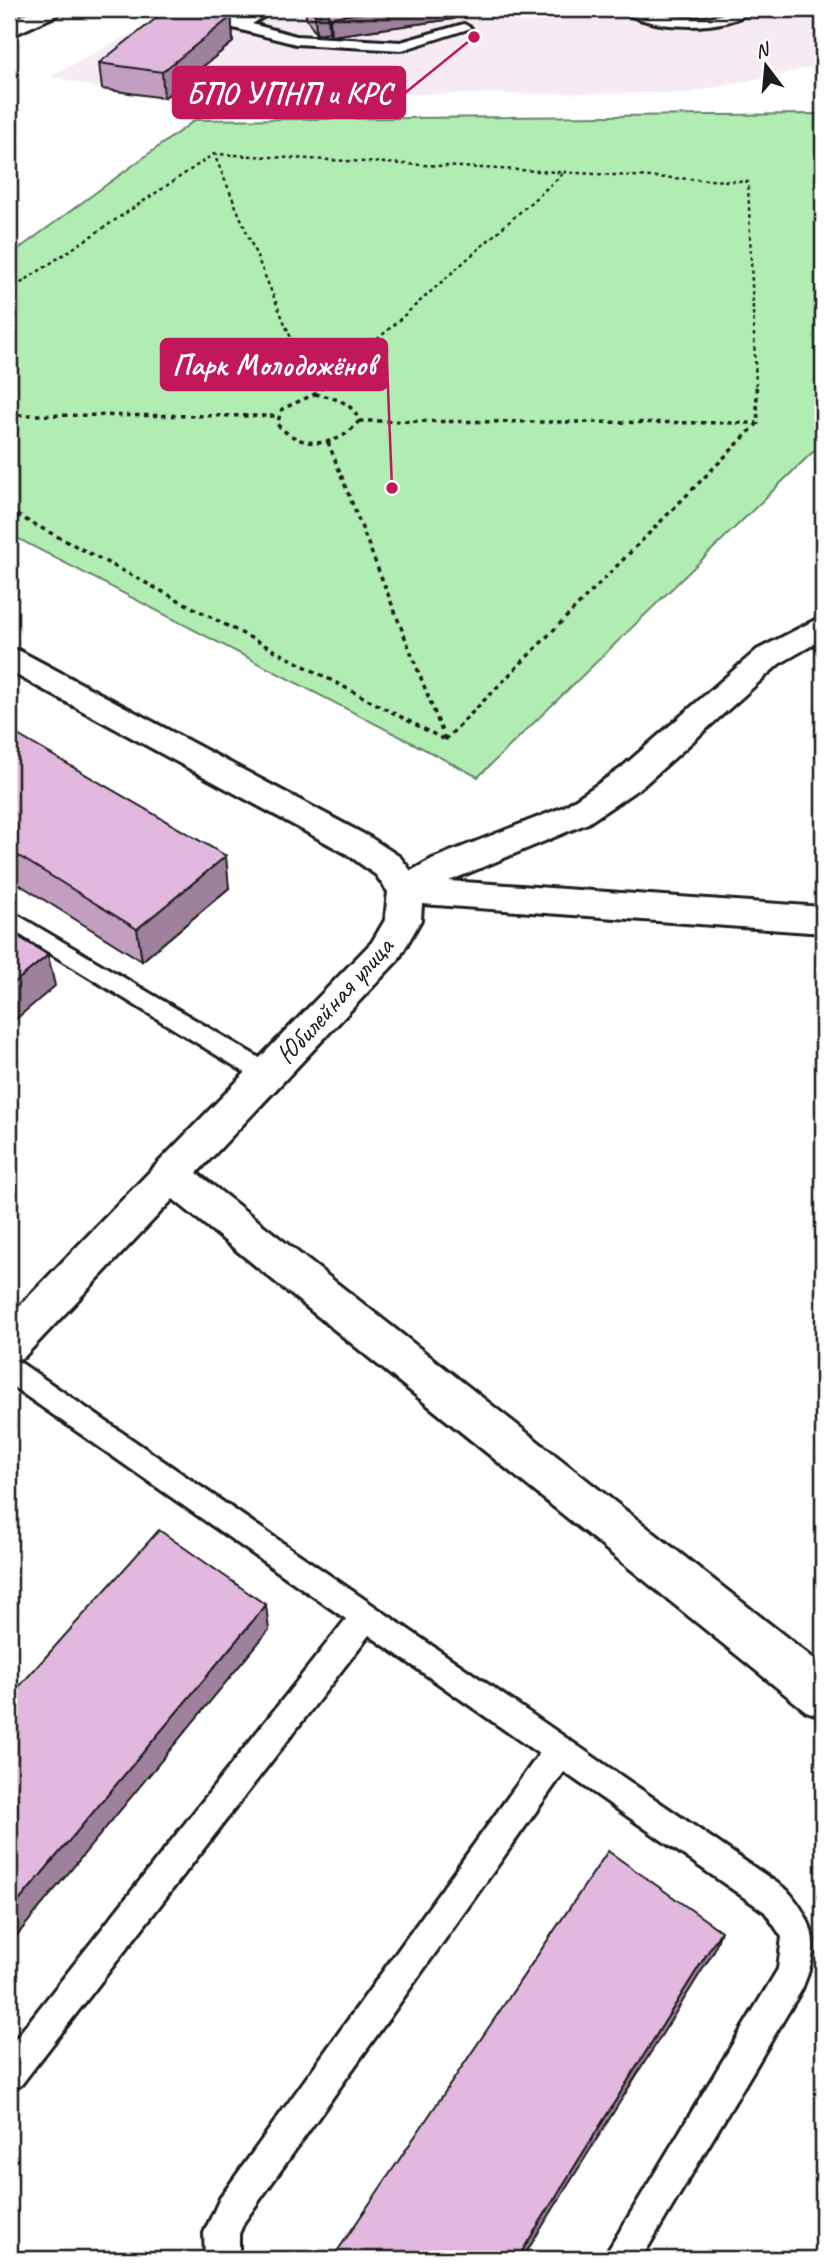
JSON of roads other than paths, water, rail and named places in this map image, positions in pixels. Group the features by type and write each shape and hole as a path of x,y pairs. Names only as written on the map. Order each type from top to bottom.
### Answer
{"street":[{"path":"9,30 51,9"},
{"path":"406,890 444,868 576,815 632,777 768,657 823,626"},
{"path":"9,658 359,846 388,866 406,890 823,920"},
{"name":"Юбилейная улица","path":"9,1344 385,951 402,920 406,890"},
{"path":"171,1175 817,1678"}],"lane":[{"path":"166,9 296,40 402,46 464,28"},
{"path":"240,26 269,9"},
{"path":"626,9 662,20 703,23 722,21 746,9"},
{"path":"9,918 267,1074"},
{"path":"9,1369 776,1901 791,1917 800,1939 798,1959 791,1978 621,2259"},
{"path":"9,2073 365,1616"},
{"path":"222,2259 221,2233 232,2210 560,1751"}],"place":[{"name":"БПО УПНП и КРС","path":"474,37"},
{"name":"Парк Молодожёнов","path":"392,488"}]}
